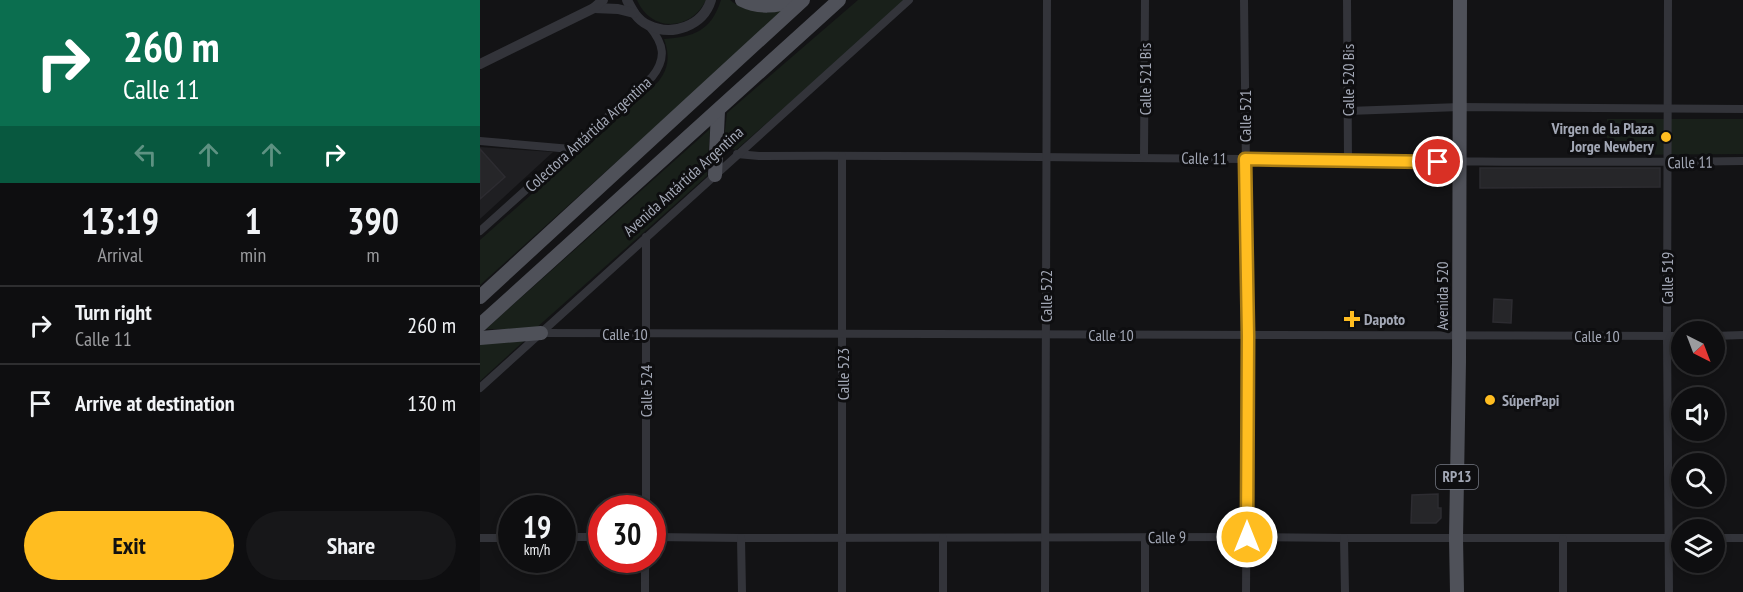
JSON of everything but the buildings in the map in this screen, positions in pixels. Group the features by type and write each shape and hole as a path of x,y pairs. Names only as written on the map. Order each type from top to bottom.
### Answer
{"main road":[{"path":"741,0 757,5 772,6 793,0"},
{"path":"482,293 803,0"},
{"name":"Avenida Antártida Argentina","path":"480,325 839,0"},
{"name":"Avenida 520","path":"1457,592 1460,0"},
{"path":"715,175 718,111"},
{"path":"480,338 541,333"}],"street":[{"path":"480,64 594,8 603,0"},
{"path":"627,0 634,14"},
{"path":"594,8 618,9 634,14 649,26 666,30 683,28 698,20 709,7 711,0"},
{"name":"Avenida Antártida Argentina","path":"480,388 909,0"},
{"name":"Calle 522","path":"1045,592 1047,0"},
{"name":"Calle 521 Bis","path":"1144,157 1145,0"},
{"name":"Calle 521","path":"1245,0 1248,336 1246,592"},
{"name":"Calle 520 Bis","path":"1347,0 1348,160"},
{"name":"Calle 519","path":"1668,0 1669,592"},
{"name":"Colectora Antártida Argentina","path":"480,231 659,69 662,58 661,46 658,37 649,26"},
{"path":"1348,111 1460,107 1743,109"},
{"path":"480,141 571,149"},
{"name":"Calle 11","path":"737,154 1460,162 1743,161"},
{"name":"Calle 523","path":"842,156 842,592"},
{"name":"Calle 524","path":"646,237 646,495"},
{"name":"Calle 10","path":"541,333 1671,336"},
{"path":"1725,336 1743,335"},
{"name":"Calle 9","path":"666,537 1669,538"},
{"path":"480,538 498,538"},
{"path":"741,538 742,592"},
{"path":"943,592 944,538"},
{"path":"1145,538 1145,592"},
{"path":"1344,538 1345,592"},
{"path":"1563,538 1563,592"},
{"path":"1725,538 1743,538"},
{"path":"645,573 645,592"}],"shaded area":[{"path":"637,0 706,0 691,18 671,24 661,23 652,18 643,11"},
{"path":"721,0 730,0 744,8 758,11 788,7 480,285 480,240 658,82 667,62 664,39 693,34 700,30 712,19"},
{"path":"858,0 907,0 736,150 723,147 727,113"},
{"path":"1607,119 1743,119 1743,154 1607,155"},
{"path":"710,129 707,176 535,329 486,329"},
{"path":"480,147 553,152 480,219"},
{"path":"524,341 480,381 480,343"}],"place":[{"name":"Virgen de la Plaza Jorge Newbery","path":"1666,137"},
{"name":"Dapoto","path":"1352,319"},
{"name":"SúperPapi","path":"1490,400"}],"route":[{"path":"1247,537 1248,336 1245,159 1438,162"}]}
